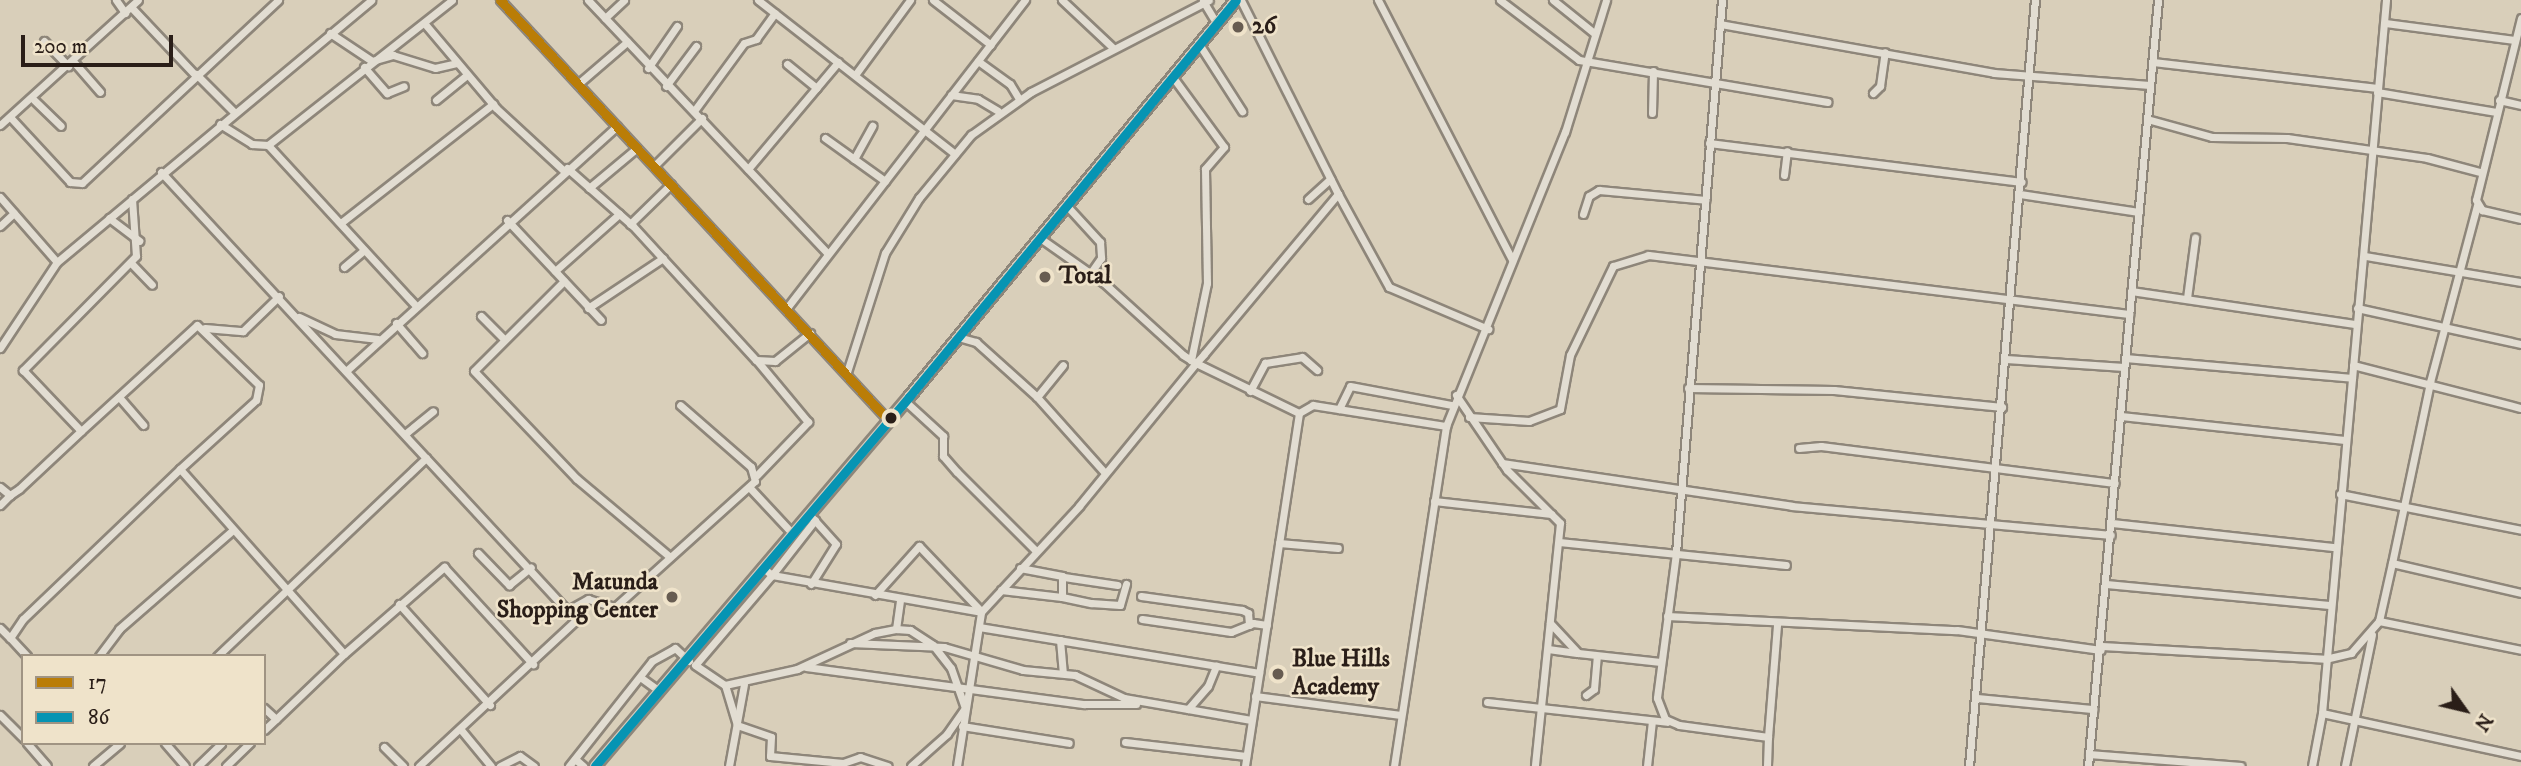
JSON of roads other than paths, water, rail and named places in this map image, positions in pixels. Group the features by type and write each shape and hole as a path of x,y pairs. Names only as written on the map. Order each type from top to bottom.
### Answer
{"highway":[{"path":"595,766 791,532 812,516 1236,0"}],"street":[{"path":"116,0 234,112"},
{"path":"0,125 34,100 138,0"},
{"path":"11,118 76,184 278,0"},
{"path":"0,348 57,262 371,0"},
{"path":"220,124 252,144 268,145 372,61 425,24 452,0"},
{"path":"500,0 847,372 889,421"},
{"path":"588,0 648,68 702,118 828,254"},
{"path":"605,18 624,0"},
{"path":"855,75 910,0"},
{"path":"933,0 991,45"},
{"path":"786,309 1026,0"},
{"path":"1062,0 1112,47"},
{"path":"1241,0 1338,194 1389,287 1488,329"},
{"path":"1378,0 1512,260"},
{"path":"1500,0 1570,56 1827,102"},
{"path":"1553,0 1594,33"},
{"path":"1394,766 1446,426 1456,395 1488,329 1512,260 1565,132 1606,0"},
{"path":"1670,722 1659,708 1661,662 1676,553 1678,492 1706,200 1712,81 1722,0"},
{"path":"1969,766 1978,698 2035,0"},
{"path":"2088,766 2107,584 2158,0"},
{"path":"2312,766 2322,713 2333,547 2352,378 2355,324 2365,256 2386,0"},
{"path":"760,1 955,154"},
{"path":"847,372 880,261 955,154 998,111 1112,47 1205,1 1216,23"},
{"path":"694,111 744,43 756,39 775,13"},
{"path":"2345,766 2357,721 2372,634 2379,621 2430,382 2477,205 2480,172 2521,18"},
{"path":"2385,23 2515,40"},
{"path":"425,24 493,104 630,224 663,258 756,360 808,422 757,475 750,488 615,607 583,599 570,609"},
{"path":"1720,24 1994,73 2031,73 2150,85"},
{"path":"648,68 677,26"},
{"path":"330,33 372,61 393,55 435,68 456,63"},
{"path":"44,41 100,92"},
{"path":"578,84 627,42"},
{"path":"1199,44 1242,111"},
{"path":"666,86 696,46"},
{"path":"1873,93 1880,86 1885,52"},
{"path":"978,61 1010,84 1019,99"},
{"path":"748,169 838,62"},
{"path":"2152,62 2377,90 2496,112"},
{"path":"787,64 817,88"},
{"path":"365,67 387,93 404,86"},
{"path":"1652,113 1653,71"},
{"path":"436,100 467,75"},
{"path":"1172,76 1224,147 1205,169 1207,283 1194,362"},
{"path":"951,95 978,99 998,111"},
{"path":"34,100 61,126"},
{"path":"2500,100 2521,105"},
{"path":"342,222 493,104"},
{"path":"654,166 702,118"},
{"path":"2147,119 2212,136 2287,138 2372,149 2480,172"},
{"path":"346,371 507,220 617,126"},
{"path":"854,159 872,126"},
{"path":"825,138 885,181"},
{"path":"1709,143 2022,182"},
{"path":"268,145 342,222 415,305"},
{"path":"589,188 637,148"},
{"path":"1784,175 1787,151"},
{"path":"162,172 426,458 570,609 573,625 462,731 419,766"},
{"path":"1308,199 1330,178"},
{"path":"630,224 671,184"},
{"path":"1583,214 1589,197 1599,190 1706,200"},
{"path":"963,766 957,766 981,612 1105,473 1194,362 1338,194"},
{"path":"2021,194 2139,212"},
{"path":"0,197 57,262"},
{"path":"81,431 23,370 131,263 139,241 132,199"},
{"path":"2477,205 2521,219"},
{"path":"1067,206 1100,242 1101,258 1090,275"},
{"path":"0,226 14,213"},
{"path":"555,271 619,215"},
{"path":"108,218 139,241"},
{"path":"507,220 601,320"},
{"path":"1040,238 1090,275 1194,362 1299,413"},
{"path":"2186,298 2194,238"},
{"path":"344,267 364,250"},
{"path":"1469,417 1529,421 1555,413 1565,400 1570,355 1615,262 1656,254 2129,314"},
{"path":"2365,256 2459,268 2521,282"},
{"path":"588,308 663,258"},
{"path":"131,263 152,285"},
{"path":"564,281 503,338 474,371 577,479 670,557"},
{"path":"2131,291 2355,324"},
{"path":"0,505 188,330 205,328 243,331 279,296"},
{"path":"2357,308 2521,344"},
{"path":"296,316 335,334 378,339"},
{"path":"481,316 503,338"},
{"path":"396,323 422,353"},
{"path":"10,638 31,609 260,394 259,385 205,328"},
{"path":"771,378 775,361 810,333"},
{"path":"958,337 976,342 1037,397 1105,473"},
{"path":"1250,391 1265,363 1302,357 1317,370"},
{"path":"2125,358 2352,378"},
{"path":"2006,359 2124,367"},
{"path":"756,360 775,361"},
{"path":"1037,397 1063,365"},
{"path":"2353,365 2430,382 2521,408"},
{"path":"1339,410 1350,386 1452,405"},
{"path":"1688,388 1834,390 2002,407"},
{"path":"1456,395 1502,463 1560,523 1535,766"},
{"path":"119,397 143,425"},
{"path":"905,401 943,436 943,456 1035,550"},
{"path":"680,405 757,475"},
{"path":"1299,413 1313,405 1446,426"},
{"path":"405,434 433,411"},
{"path":"1245,766 1299,413"},
{"path":"2120,416 2345,440"},
{"path":"1799,448 1821,446 2115,482"},
{"path":"219,654 426,458"},
{"path":"1502,463 1678,492 2111,535"},
{"path":"180,469 344,654"},
{"path":"0,487 10,495"},
{"path":"750,488 791,532"},
{"path":"2340,494 2405,503 2521,530"},
{"path":"1434,501 1552,514"},
{"path":"695,665 772,575 812,516 836,544 811,584"},
{"path":"2112,523 2333,547"},
{"path":"100,654 119,629 233,530"},
{"path":"1559,542 1786,565"},
{"path":"1279,543 1338,548"},
{"path":"875,595 919,546 981,612"},
{"path":"478,553 509,585 531,568"},
{"path":"2392,563 2521,593"},
{"path":"266,728 399,604 444,567 533,664"},
{"path":"762,567 772,575 811,584 981,612"},
{"path":"1020,568 1117,584"},
{"path":"1062,597 1064,577"},
{"path":"1000,590 1114,606 1120,605 1126,584"},
{"path":"2107,584 2331,605"},
{"path":"1141,596 1242,610 1250,625"},
{"path":"896,629 900,600"},
{"path":"399,604 490,705"},
{"path":"1667,616 1777,624 1794,620 1982,635 2101,648 2325,659 2351,653 2372,634"},
{"path":"1142,619 1231,632 1250,625 1267,625"},
{"path":"2379,621 2521,650"},
{"path":"1550,623 1577,653"},
{"path":"1767,766 1777,624"},
{"path":"979,627 1259,673"},
{"path":"0,628 25,654"},
{"path":"724,685 744,684 806,667 850,643 896,629 910,630 933,645 959,685 965,708 947,734 911,766"},
{"path":"1060,640 1063,673"},
{"path":"850,643 933,645 1023,670 1063,673 1148,703"},
{"path":"569,766 639,677 671,649 724,685 737,725"},
{"path":"1548,649 1597,657 1661,662"},
{"path":"1586,695 1594,690 1597,657"},
{"path":"1188,709 1208,686 1216,666"},
{"path":"806,667 959,685 1085,704 1148,703 1251,720"},
{"path":"639,677 658,690"},
{"path":"729,766 744,684"},
{"path":"1255,696 1401,715"},
{"path":"1978,698 2093,709"},
{"path":"1488,702 1670,722 1768,737"},
{"path":"266,710 276,719"},
{"path":"2322,713 2521,756"},
{"path":"0,715 21,736"},
{"path":"1647,766 1652,721"},
{"path":"737,725 771,737 771,756 843,763 860,757 888,766"},
{"path":"962,726 1069,743"},
{"path":"462,731 491,766"},
{"path":"1125,742 1246,756"},
{"path":"29,745 47,766"},
{"path":"106,745 111,751"},
{"path":"93,766 118,745"},
{"path":"167,745 185,766"},
{"path":"198,766 220,745"},
{"path":"226,766 248,745"},
{"path":"384,747 403,766"},
{"path":"2089,754 2241,766"},
{"path":"500,766 520,756 534,766"},
{"path":"575,759 583,766"}],"place":[{"name":"26","path":"1238,27"},
{"name":"Total","path":"1045,277"},
{"name":"Matunda Shopping Center","path":"672,597"},
{"name":"Blue Hills Academy","path":"1278,674"}]}
